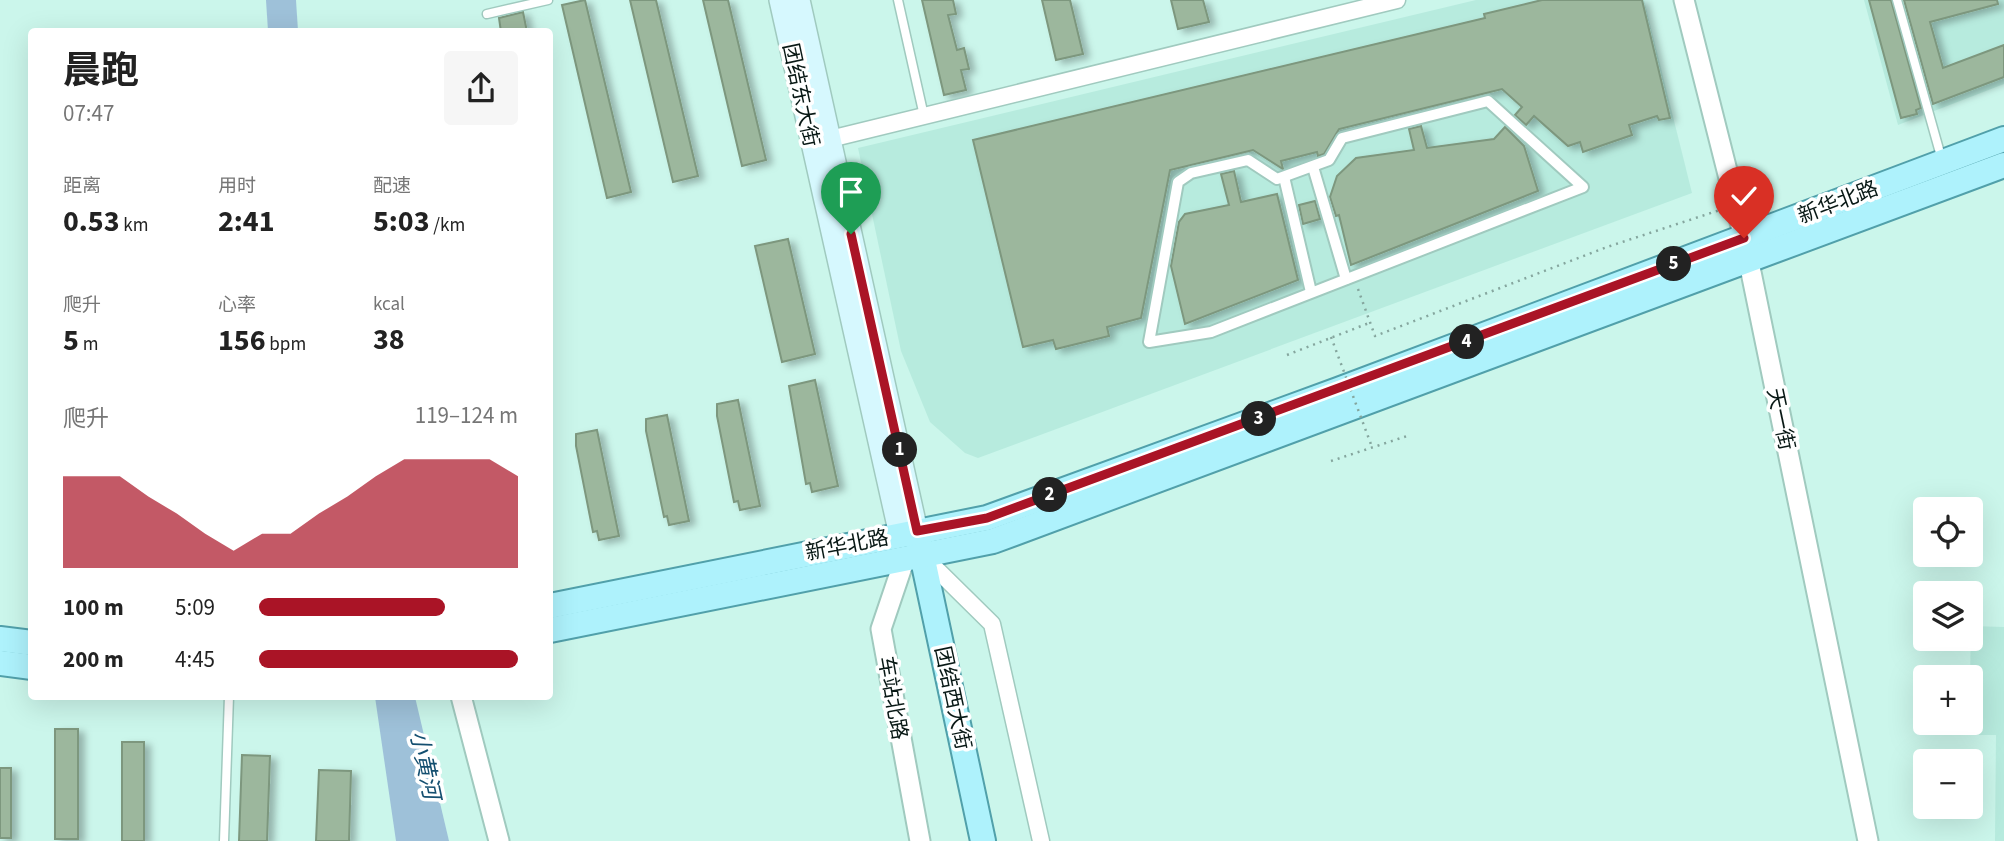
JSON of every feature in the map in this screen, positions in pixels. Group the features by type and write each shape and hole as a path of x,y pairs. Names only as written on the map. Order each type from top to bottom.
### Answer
{"main road":[{"name":"团结东大街","path":"780,0 911,545"},
{"name":"团结东大街","path":"799,0 830,139 911,545"},
{"name":"新华北路","path":"553,605 911,545 993,541 1746,250 1942,163 2004,139"},
{"name":"新华北路","path":"1746,250 2004,165"},
{"name":"新华北路","path":"553,629 911,545"},
{"name":"团结西大街","path":"911,545 971,841"},
{"name":"团结西大街","path":"911,545 983,841"},
{"path":"0,639 28,642"},
{"path":"0,663 28,666"}],"street":[{"path":"830,139 1398,0"},
{"name":"天一街","path":"1684,0 1746,250 1868,841"},
{"path":"1488,101 1583,187 1211,332 1149,342 1178,182 1191,173 1248,160 1277,179 1284,177 1329,160 1342,138 1488,101"},
{"path":"1313,167 1350,277"},
{"path":"1284,177 1311,292"},
{"name":"车站北路","path":"911,545 881,629 920,841"},
{"path":"911,545 992,624 1041,841"},
{"path":"462,700 499,841"}],"lane":[{"path":"487,14 548,0"},
{"path":"898,0 924,116"},
{"path":"1897,0 1942,163"},
{"path":"224,841 229,700"}],"path":[{"path":"1350,277 1375,336 1607,247 1735,204"},
{"path":"1287,355 1370,323"},
{"path":"1331,337 1373,447"},
{"path":"1331,461 1407,436"}],"shaded area":[{"path":"1476,0 1644,0 1692,193 978,458 965,453 930,422 901,351 858,148"},
{"path":"1864,0 2004,0 2004,84 1898,125"},
{"path":"1983,626 2004,627 2004,841 1995,841 1996,735 1983,735 1983,665 1970,665 1971,651 1983,651"}],"water":[{"path":"266,0 296,0 298,28 268,28"},
{"name":"小黄河","path":"375,700 416,700 449,841 396,841"}],"building":[{"path":"585,0 631,192 607,198 562,5"},
{"path":"630,0 656,0 698,176 673,182"},
{"path":"703,0 728,0 766,160 742,166"},
{"path":"922,0 953,0 956,14 948,15 957,50 964,48 969,69 961,70 966,90 944,95"},
{"path":"1042,0 1070,0 1083,54 1056,60"},
{"path":"1171,0 1203,0 1209,22 1178,29"},
{"path":"1542,0 1642,0 1670,118 1659,120 1657,116 1629,125 1632,135 1583,152 1580,142 1568,146 1534,116 1526,125 1515,115 1522,107 1502,89 1339,129 1324,154 1318,156 1317,152 1281,161 1283,169 1253,150 1170,170 1141,318 1107,327 1109,336 1056,349 1053,340 1023,347 973,140 1485,18 1484,14"},
{"path":"1869,0 1891,0 1921,108 1916,110 1917,114 1901,118"},
{"path":"1904,0 1997,0 1998,4 1930,22 1943,68 2004,45 2004,77 1933,104"},
{"path":"523,12 526,28 500,28 499,18"},
{"path":"1421,126 1427,148 1494,139 1505,127 1524,146 1538,191 1351,265 1339,215 1336,216 1330,197 1337,176 1356,158 1414,150 1409,129"},
{"path":"1234,171 1241,202 1277,194 1298,280 1185,324 1171,266 1179,222 1185,214 1229,205 1221,174"},
{"path":"1315,201 1320,219 1303,224 1299,205"},
{"path":"788,239 815,354 782,362 755,246"},
{"path":"815,380 838,486 812,492 810,483 806,484 789,386"},
{"path":"738,400 760,506 740,510 738,501 734,502 717,416 717,404"},
{"path":"667,415 689,521 669,525 667,516 664,517 646,431 646,419"},
{"path":"597,430 619,536 599,540 597,531 593,532 576,446 576,434"},
{"path":"55,729 78,729 78,839 55,839"},
{"path":"122,742 144,742 144,841 122,841"},
{"path":"242,755 270,756 267,841 239,841"},
{"path":"0,768 11,768 11,838 0,838"},
{"path":"319,770 351,771 349,841 316,841"}],"route":[{"path":"851,234 917,531 987,518 1744,238"}]}
